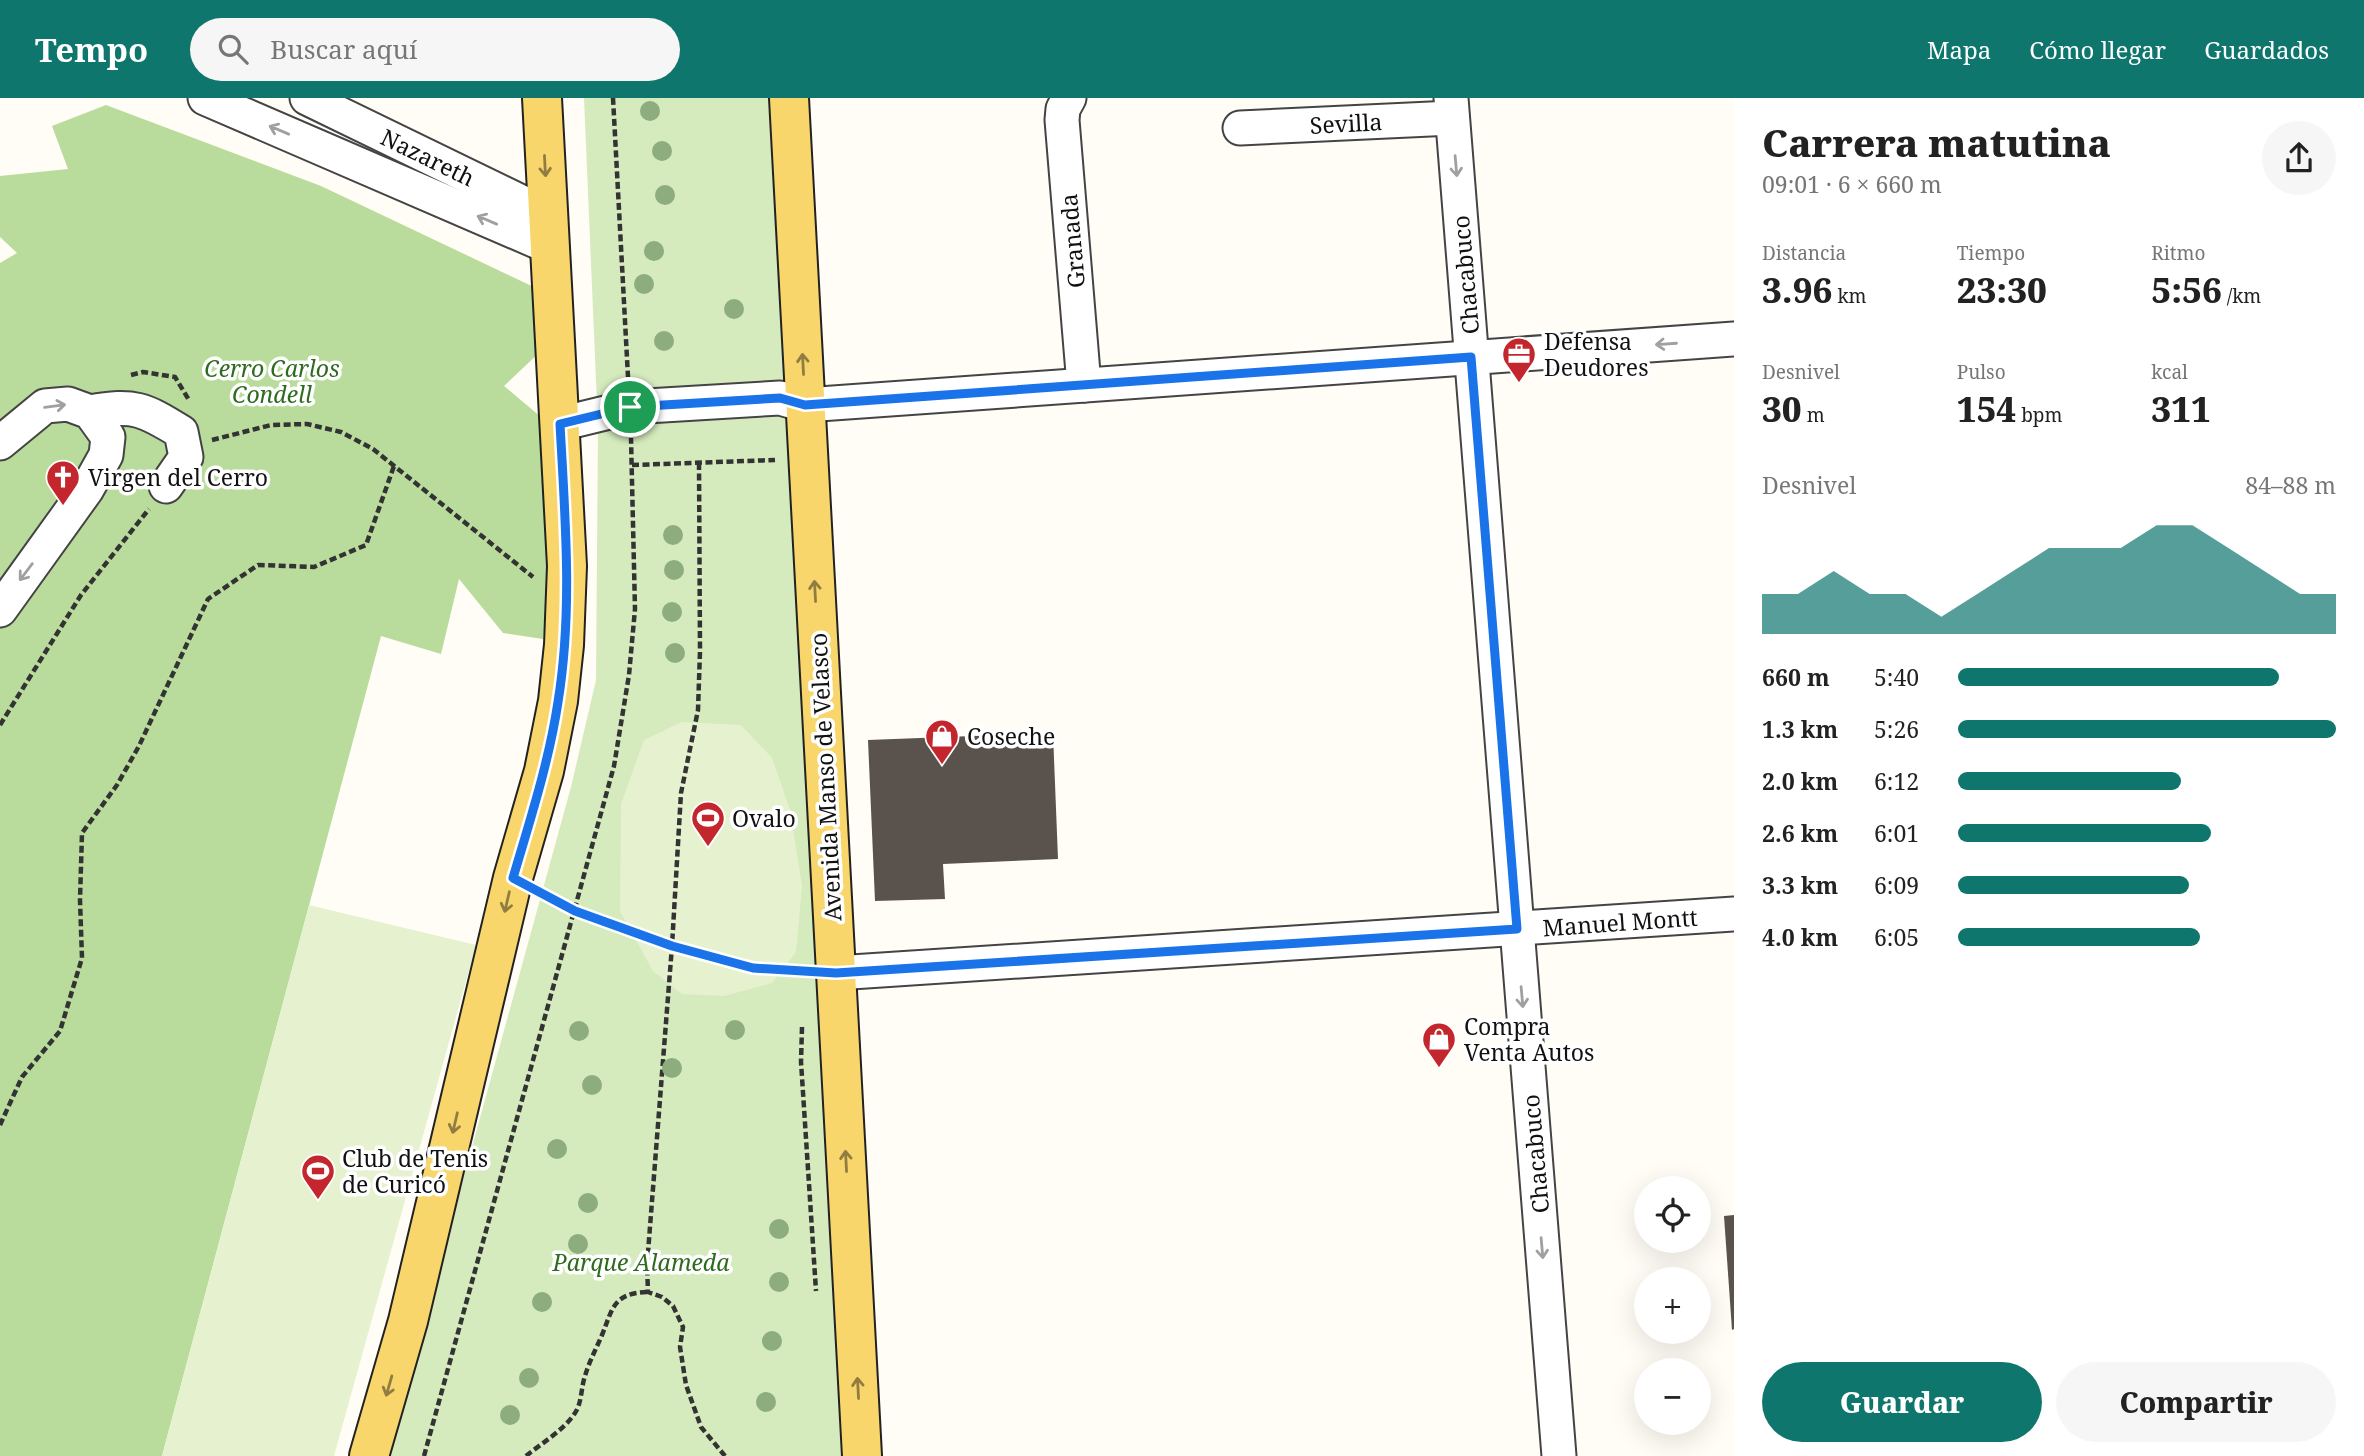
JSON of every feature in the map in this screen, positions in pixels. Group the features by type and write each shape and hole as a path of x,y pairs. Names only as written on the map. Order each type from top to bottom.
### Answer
{"main road":[{"path":"369,1456 411,1307 513,878 544,771 558,701 567,601 542,98"},
{"name":"Avenida Manso de Velasco","path":"789,98 862,1456"}],"street":[{"path":"205,98 549,231"},
{"name":"Nazareth","path":"307,98 549,231"},
{"name":"Granada","path":"1069,98 1063,109 1062,120 1084,385"},
{"name":"Sevilla","path":"1240,128 1452,108"},
{"name":"Chacabuco","path":"1452,108 1559,1456"},
{"path":"560,424 630,407 780,398 805,405 1734,339"},
{"path":"0,443 45,406 68,404 90,412 120,407 151,414 181,432 186,457 166,486"},
{"path":"0,610 87,489 106,454 108,437 90,412"},
{"name":"Manuel Montt","path":"836,973 1734,914"}],"path":[{"path":"201,443 271,425 307,424 341,432 373,449 567,601"},
{"path":"632,465 785,459"},
{"path":"648,1292 647,1265 681,793 698,710 699,463"},
{"path":"0,1125 22,1077 60,1031 82,958 82,833 117,785 139,746 208,599 258,565 314,566 366,545 394,466"},
{"path":"0,725 81,595 166,486"},
{"path":"513,878 575,911 672,946 753,968 836,973"},
{"path":"526,1456 576,1412 585,1375 608,1313 628,1295 648,1292 662,1297 673,1306 683,1327 680,1347 686,1385 701,1427 725,1456"}],"green space":[{"name":"Parque Alameda","path":"584,98 768,98 847,1456 387,1456 571,787 596,680 598,428"},
{"name":"Cerro Carlos Condell","path":"106,105 321,186 538,289 543,349 504,386 548,423 556,527 543,639 503,633 459,579 441,654 381,636 162,1456 0,1456 0,263 17,253 0,237 0,176 68,169 52,126"},
{"name":"Ovalo","path":"682,722 741,725 772,758 790,810 802,886 796,952 772,983 724,996 682,994 653,971 620,911 621,804 644,740"},
{"name":"Club de Tenis de Curicó","path":"309,905 476,945 334,1456 162,1456"}],"building":[{"path":"1053,733 1058,859 943,864 945,899 875,901 868,740"},
{"path":"1734,1215 1734,1329 1732,1330 1724,1216"}],"place":[{"name":"Defensa Deudores","path":"1519,384"},
{"name":"Virgen del Cerro","path":"63,507"},
{"name":"Coseche","path":"942,766"},
{"name":"Ovalo","path":"708,848"},
{"name":"Compra Venta Autos","path":"1439,1069"},
{"name":"Club de Tenis de Curicó","path":"318,1201"}],"route":[{"path":"1471,357 1517,929 836,973 804,972 753,968 672,946 575,911 513,878 544,771 558,701 565,645 567,566 560,424 630,407 780,398 805,405 1471,357"}]}
